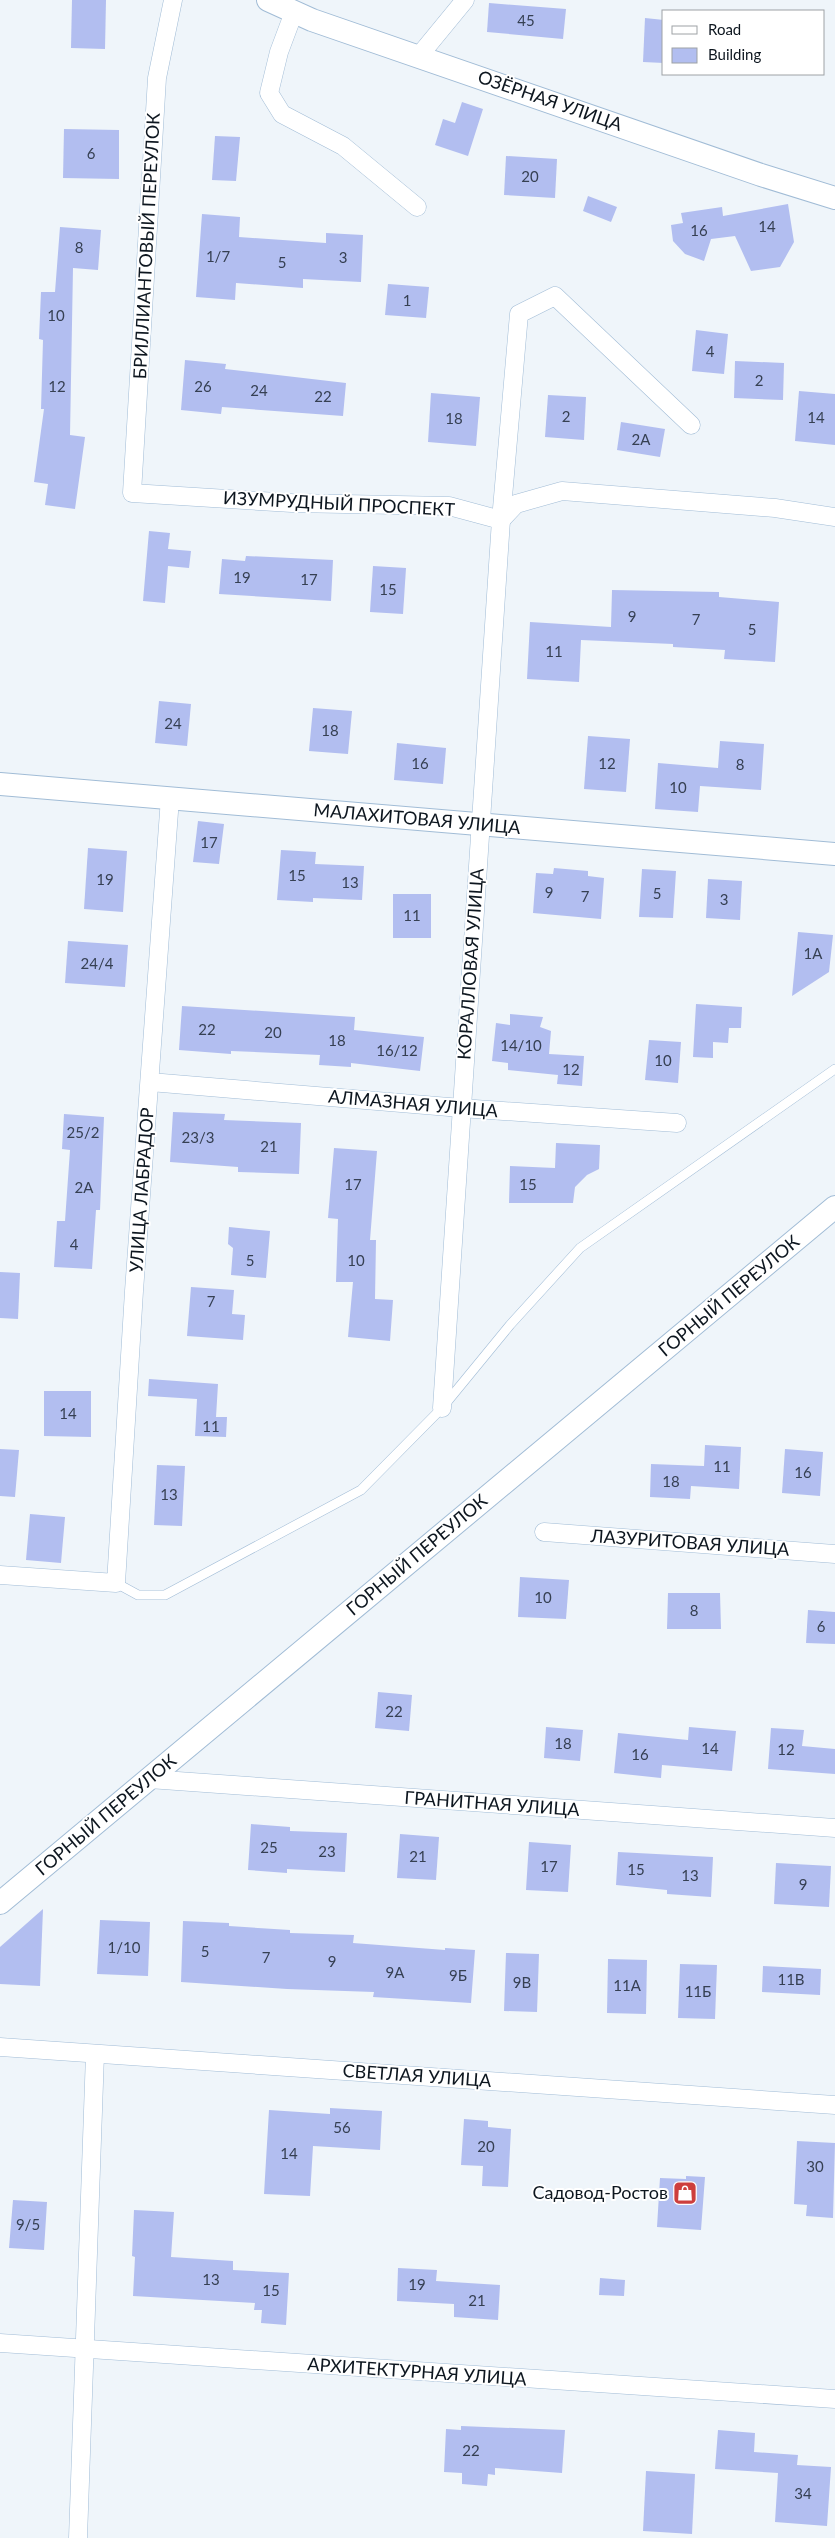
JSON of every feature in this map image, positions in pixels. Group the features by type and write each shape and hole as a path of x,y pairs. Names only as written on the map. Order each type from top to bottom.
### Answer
{"street":[{"name":"БРИЛЛИАНТОВЫЙ ПЕРЕУЛОК","path":"132,493 157,78 173,0"},
{"name":"ОЗЁРНАЯ УЛИЦА","path":"268,0 312,20 761,175 835,198"},
{"path":"419,56 465,0"},
{"path":"294,12 279,52 269,93 282,114 343,146 416,207"},
{"name":"КОРАЛЛОВАЯ УЛИЦА","path":"442,1408 501,520 519,314 555,296 691,425"},
{"path":"501,520 516,504 562,491 775,508 835,517"},
{"name":"ИЗУМРУДНЫЙ ПРОСПЕКТ","path":"132,493 292,503 449,506 501,520"},
{"name":"МАЛАХИТОВАЯ УЛИЦА","path":"0,784 835,854"},
{"name":"УЛИЦА ЛАБРАДОР","path":"116,1583 134,1291 170,798"},
{"name":"АЛМАЗНАЯ УЛИЦА","path":"150,1082 461,1108 677,1123"},
{"name":"ГОРНЫЙ ПЕРЕУЛОК","path":"0,1903 835,1207"},
{"name":"ЛАЗУРИТОВАЯ УЛИЦА","path":"544,1532 835,1554"},
{"path":"0,1575 116,1583"},
{"name":"ГРАНИТНАЯ УЛИЦА","path":"149,1779 835,1828"},
{"name":"СВЕТЛАЯ УЛИЦА","path":"0,2047 835,2105"},
{"path":"78,2538 95,2054"},
{"name":"АРХИТЕКТУРНАЯ УЛИЦА","path":"0,2343 835,2399"}],"lane":[{"path":"116,1583 138,1594 165,1595 361,1490 442,1408 510,1325 580,1248 835,1069"}],"building":[{"path":"72,0 106,0 105,49 71,48"},
{"path":"489,3 566,9 563,39 487,32"},
{"path":"645,18 662,20 662,63 643,62"},
{"path":"462,102 483,109 468,156 435,145 443,119 455,123"},
{"path":"64,129 119,130 119,179 63,178"},
{"path":"215,136 240,137 236,181 212,180"},
{"path":"506,156 557,159 555,198 504,195"},
{"path":"588,196 617,207 611,222 583,211"},
{"path":"788,204 794,242 780,267 751,271 735,236 711,239 704,261 685,254 673,241 671,225 683,223 681,213 722,207 723,216"},
{"path":"202,214 240,217 239,237 326,243 326,233 363,235 361,282 303,279 303,288 236,283 235,300 196,297"},
{"path":"60,227 101,230 98,270 73,268 70,435 85,437 75,509 45,505 48,484 34,482 44,409 41,409 43,340 39,339 41,292 55,292"},
{"path":"388,284 429,287 426,318 385,315"},
{"path":"696,330 728,334 724,374 692,371"},
{"path":"185,360 226,364 225,369 346,383 343,416 222,407 221,414 181,410"},
{"path":"735,361 784,363 783,400 734,398"},
{"path":"799,391 835,394 835,445 795,441"},
{"path":"431,393 480,397 476,446 428,442"},
{"path":"548,395 586,397 584,440 545,437"},
{"path":"621,422 665,429 660,457 617,450"},
{"path":"149,531 170,533 168,549 191,551 189,568 168,566 165,603 143,601"},
{"path":"246,556 333,560 331,601 219,594 222,559 245,561"},
{"path":"373,566 406,568 403,614 370,612"},
{"path":"612,590 719,592 719,597 779,602 775,662 724,659 725,650 673,647 673,644 581,640 579,682 527,679 530,622 611,627"},
{"path":"159,701 191,704 187,746 155,743"},
{"path":"313,708 352,711 348,754 309,751"},
{"path":"588,736 630,739 626,792 584,789"},
{"path":"720,741 764,744 761,790 700,786 698,812 655,809 658,763 718,768"},
{"path":"397,743 446,748 443,784 394,780"},
{"path":"198,821 224,824 219,864 193,862"},
{"path":"88,848 127,851 123,912 84,909"},
{"path":"281,850 316,852 315,864 364,866 362,900 313,898 313,902 277,900"},
{"path":"554,868 588,871 588,876 604,878 601,919 533,913 536,873 553,874"},
{"path":"642,869 676,871 673,918 639,917"},
{"path":"708,879 742,881 740,920 706,918"},
{"path":"393,894 431,894 431,938 393,938"},
{"path":"798,932 833,935 829,972 792,996"},
{"path":"68,941 128,945 125,987 65,983"},
{"path":"696,1004 742,1007 741,1028 729,1028 728,1043 713,1042 713,1058 693,1057"},
{"path":"182,1006 355,1017 354,1030 424,1037 420,1071 351,1063 351,1067 319,1065 320,1055 231,1051 231,1054 179,1050"},
{"path":"510,1014 543,1017 540,1027 551,1031 549,1054 584,1056 582,1086 557,1084 558,1075 508,1070 508,1063 492,1061 496,1023 510,1025"},
{"path":"649,1040 681,1042 678,1083 645,1080"},
{"path":"173,1112 225,1114 224,1120 301,1123 299,1174 238,1172 238,1167 170,1162"},
{"path":"64,1114 104,1117 100,1210 96,1210 92,1269 54,1267 57,1221 65,1221 70,1150 62,1149"},
{"path":"556,1143 600,1145 599,1169 587,1175 575,1187 573,1203 509,1203 510,1166 555,1168"},
{"path":"334,1148 377,1151 370,1240 376,1240 375,1299 393,1300 390,1341 348,1337 353,1282 336,1282 338,1219 328,1218"},
{"path":"229,1227 270,1231 266,1278 231,1275 233,1248 228,1244"},
{"path":"0,1272 20,1273 18,1319 0,1318"},
{"path":"191,1287 234,1290 232,1314 245,1315 243,1340 187,1336"},
{"path":"149,1379 218,1384 216,1417 227,1417 226,1437 195,1436 197,1399 148,1396"},
{"path":"44,1391 91,1391 91,1437 44,1436"},
{"path":"705,1445 741,1447 739,1489 691,1486 690,1499 650,1497 651,1464 704,1466"},
{"path":"0,1449 19,1450 15,1497 0,1496"},
{"path":"785,1449 823,1452 820,1496 782,1493"},
{"path":"157,1465 185,1466 182,1526 154,1525"},
{"path":"30,1514 65,1517 61,1563 26,1560"},
{"path":"520,1577 569,1580 566,1619 518,1617"},
{"path":"668,1593 720,1593 721,1629 667,1629"},
{"path":"808,1610 835,1612 835,1644 806,1643"},
{"path":"378,1692 412,1695 409,1731 375,1728"},
{"path":"546,1727 583,1730 580,1761 544,1758"},
{"path":"689,1727 736,1731 732,1771 662,1765 661,1778 614,1773 618,1733 688,1740"},
{"path":"771,1728 804,1730 802,1746 835,1749 835,1774 768,1769"},
{"path":"251,1824 290,1827 290,1831 347,1833 345,1872 287,1869 287,1873 248,1870"},
{"path":"400,1834 439,1837 436,1880 397,1878"},
{"path":"529,1842 571,1845 568,1892 526,1890"},
{"path":"618,1852 713,1857 711,1897 667,1894 667,1890 616,1885"},
{"path":"776,1863 831,1866 829,1907 774,1904"},
{"path":"43,1909 40,1986 0,1984 0,1947"},
{"path":"100,1920 150,1922 148,1976 97,1974"},
{"path":"183,1921 229,1923 229,1926 290,1930 290,1933 354,1935 353,1943 445,1950 445,1948 475,1950 471,2003 373,1997 374,1992 287,1989 181,1982"},
{"path":"506,1953 539,1954 537,2012 504,2011"},
{"path":"608,1959 647,1960 646,2014 607,2013"},
{"path":"680,1964 717,1965 715,2019 678,2018"},
{"path":"763,1966 821,1969 820,1995 762,1992"},
{"path":"330,2108 382,2111 380,2150 313,2146 310,2196 264,2194 269,2110 330,2114"},
{"path":"464,2119 488,2121 488,2127 511,2129 508,2187 482,2186 483,2166 461,2165"},
{"path":"797,2141 835,2143 833,2218 806,2216 807,2205 794,2204"},
{"path":"686,2176 705,2177 701,2230 657,2227 660,2178 686,2179"},
{"path":"13,2200 47,2202 44,2250 9,2248"},
{"path":"134,2210 174,2212 171,2257 233,2261 233,2270 289,2273 286,2325 261,2323 262,2310 254,2310 255,2303 133,2296 135,2257 132,2256"},
{"path":"398,2268 437,2270 436,2281 500,2285 498,2320 454,2317 454,2304 397,2301"},
{"path":"600,2278 625,2280 624,2296 599,2295"},
{"path":"461,2426 565,2430 562,2473 495,2468 495,2475 488,2474 487,2486 462,2484 462,2473 444,2472 446,2429 461,2430"},
{"path":"718,2430 755,2433 754,2452 798,2455 797,2465 831,2467 827,2526 775,2522 778,2473 715,2469"},
{"path":"646,2471 695,2474 692,2534 643,2531"}],"place":[{"name":"Садовод-Ростов","path":"685,2193"}]}
